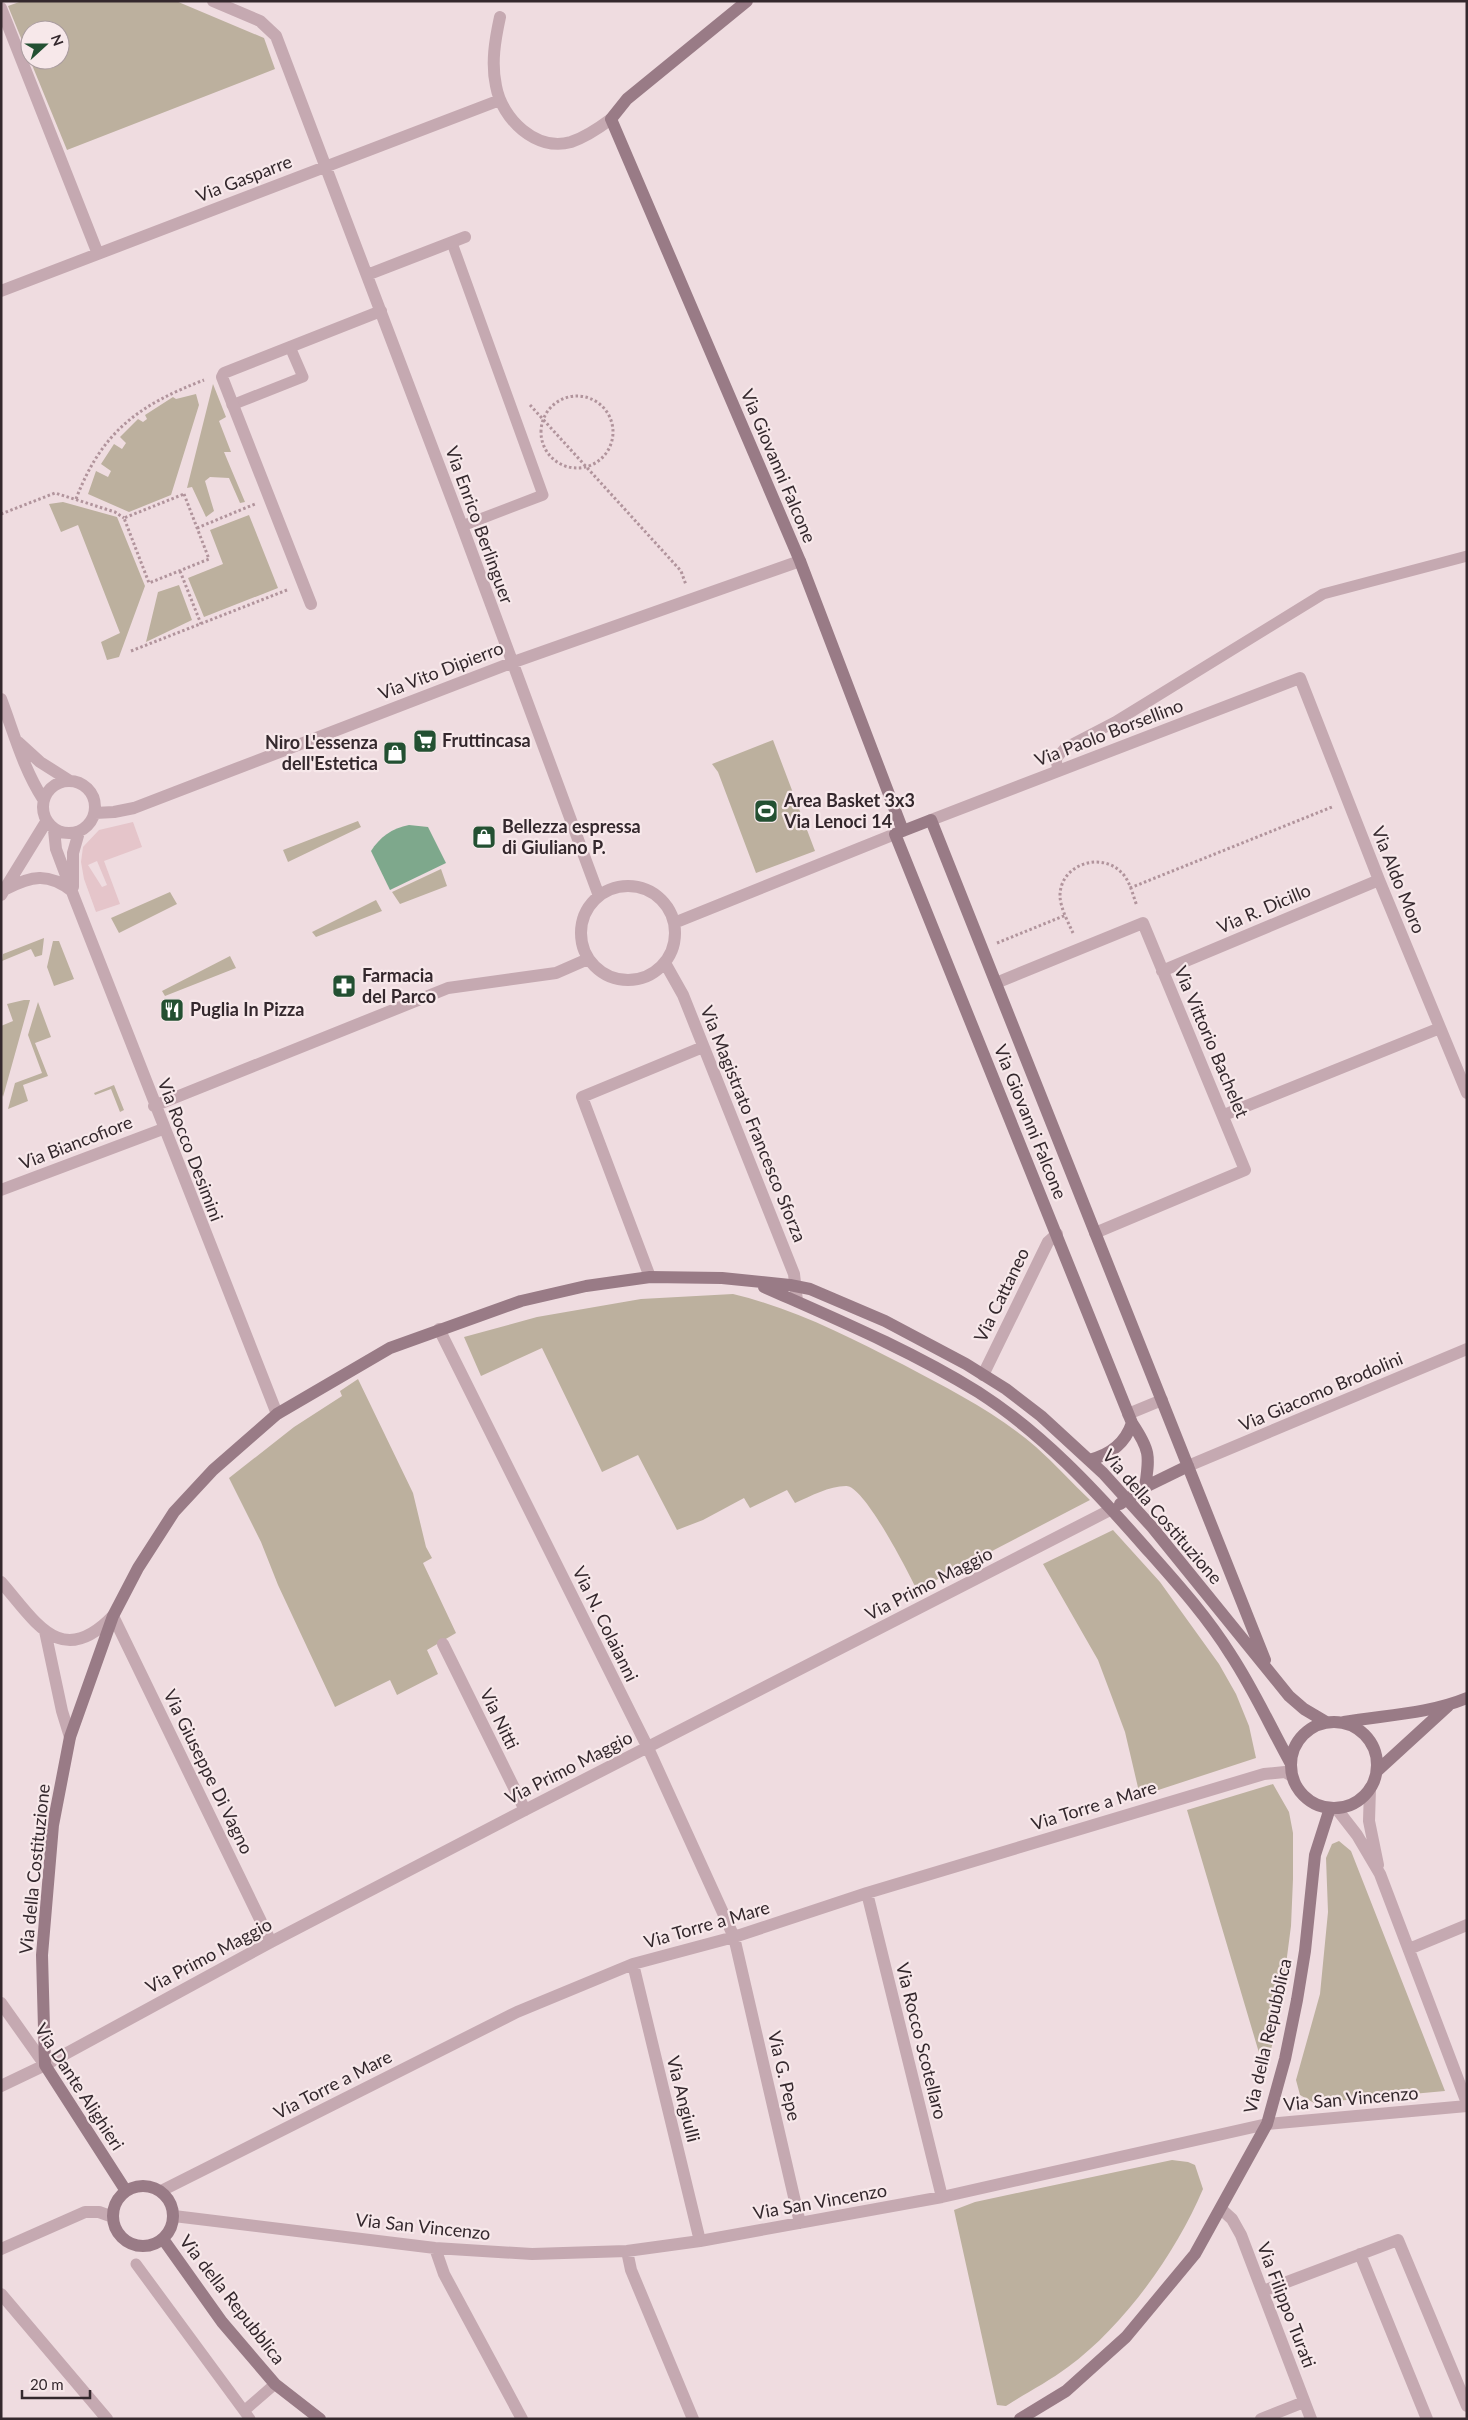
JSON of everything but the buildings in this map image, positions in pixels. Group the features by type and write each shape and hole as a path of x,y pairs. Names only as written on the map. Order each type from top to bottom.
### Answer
{"street":[{"name":"Via Enrico Berlinguer","path":"213,1 260,21 276,36 462,526 511,663 599,896"},
{"path":"500,17 495,42 494,68 500,100 521,130 546,143 571,142 592,133 611,119 628,98 747,1"},
{"path":"1,8 98,254"},
{"name":"Via Gasparre","path":"1,292 500,100"},
{"name":"Via Giovanni Falcone","path":"611,119 800,562 899,833 1130,1418 1148,1450 1145,1487"},
{"path":"367,275 465,237"},
{"path":"311,604 222,377 224,373 381,311"},
{"name":"Via Vito Dipierro","path":"95,813 134,808 511,663 800,562"},
{"name":"Via Paolo Borsellino","path":"931,820 1300,678"},
{"name":"Via Aldo Moro","path":"1300,678 1379,880 1467,1094"},
{"name":"Via Rocco Desimini","path":"1,699 18,742 23,762 43,799 43,815 50,826 56,849 154,1106 276,1414"},
{"name":"Via Rocco Desimini","path":"18,742 40,762 70,781 79,783 92,794 95,802 95,813 91,822 79,832 73,853 73,894"},
{"path":"43,799 53,785 70,781"},
{"path":"674,923 931,820 1273,1676"},
{"path":"4,892 18,866 50,826 64,834 79,832"},
{"path":"4,892 22,880 49,878 60,881 73,894"},
{"name":"Via R. Dicillo","path":"1162,971 1379,880"},
{"path":"628,886 644,888 658,896 669,908 674,923 676,937 672,951 665,963 654,973 641,979 626,981 605,974 588,959 583,946 581,933 583,919 589,906 599,896 613,888 628,886"},
{"path":"996,983 1143,923"},
{"name":"Via Vittorio Bachelet","path":"1095,1233 1246,1170 1143,923"},
{"path":"154,1106 448,988 556,973 588,959"},
{"name":"Via Magistrato Francesco Sforza","path":"665,963 682,995 794,1274 797,1301"},
{"path":"1224,1116 1440,1028"},
{"path":"650,1276 582,1097 703,1047"},
{"name":"Via Biancofiore","path":"1,1190 163,1129"},
{"name":"Via Cattaneo","path":"983,1375 1048,1242 1057,1234"},
{"name":"Via della Costituzione","path":"45,2065 42,1955 53,1825 70,1737 113,1616 138,1568 174,1512 213,1470 276,1414 390,1348 521,1301 586,1286 650,1276 722,1278 810,1289 884,1321 983,1375 1041,1416 1089,1460 1152,1527 1289,1696 1304,1709 1326,1722"},
{"name":"Via della Costituzione","path":"756,1283 904,1351 978,1392 1018,1420 1069,1465 1112,1509 1194,1602 1213,1627 1241,1671 1292,1770"},
{"name":"Via N. Colaianni","path":"439,1329 648,1748 734,1937"},
{"name":"Via Giacomo Brodolini","path":"1188,1466 1467,1349"},
{"path":"1089,1460 1100,1457 1119,1445 1128,1436 1130,1418 1162,1400"},
{"path":"1112,1509 1145,1487 1188,1466"},
{"name":"Via Primo Maggio","path":"1,2086 45,2065 271,1942 525,1810 1112,1509"},
{"path":"1,1582 45,1632 55,1638 75,1641 101,1629 113,1616"},
{"name":"Via Giuseppe Di Vagno","path":"113,1616 271,1942"},
{"path":"45,1632 62,1711 70,1737"},
{"name":"Via Nitti","path":"443,1644 525,1810"},
{"path":"1342,1722 1354,1726 1369,1740 1377,1758 1377,1771 1370,1788 1361,1798 1349,1805 1333,1808 1310,1801 1296,1786 1292,1770 1292,1752 1297,1741 1315,1726 1326,1722 1342,1722 1399,1715 1448,1706 1467,1698"},
{"path":"1377,1771 1448,1706"},
{"name":"Via Torre a Mare","path":"162,2191 517,2012 632,1964 734,1937 867,1893 1264,1774 1292,1770"},
{"path":"1370,1788 1369,1821 1380,1874"},
{"path":"1333,1808 1357,1835 1380,1874 1467,2104"},
{"name":"Via della Repubblica","path":"1020,2419 1066,2391 1126,2337 1194,2254 1221,2209 1267,2124 1285,2059 1297,2000 1305,1952 1315,1855 1333,1808"},
{"name":"Via Rocco Scotellaro","path":"867,1893 942,2197"},
{"path":"1409,1949 1467,1925"},
{"name":"Via G. Pepe","path":"734,1937 800,2223"},
{"name":"Via Angiulli","path":"632,1964 700,2241"},
{"name":"Via Dante Alighieri","path":"1,2003 45,2065 126,2191"},
{"name":"Via San Vincenzo","path":"174,2216 435,2248 532,2254 627,2251 700,2241 942,2197 1267,2124 1467,2104"},
{"path":"144,2186 162,2191 173,2207 172,2226 163,2239 149,2246 138,2246 129,2243 118,2232 113,2217 114,2206 126,2191 144,2186"},
{"name":"Via Filippo Turati","path":"1221,2209 1232,2219 1242,2235 1311,2419"},
{"path":"1,2249 85,2212 99,2212 113,2217"},
{"name":"Via della Repubblica","path":"163,2239 222,2322 275,2384 320,2419"},
{"path":"1263,2291 1398,2240 1467,2406"},
{"path":"435,2248 444,2274 522,2419"},
{"path":"627,2251 631,2270 693,2419"},
{"path":"1360,2254 1427,2419"},
{"path":"1,2294 107,2419"},
{"path":"1261,2419 1304,2402"}],"lane":[{"path":"452,243 542,495 462,526"},
{"path":"232,404 302,377 290,346"},
{"path":"1058,772 1056,759 1065,748 1115,722 1323,594 1467,556"},
{"path":"136,2264 247,2415 275,2384"}],"path":[{"path":"76,499 95,459 115,433 141,410 168,394 224,373"},
{"path":"568,397 590,398 600,404 613,424 610,446 604,457 586,467 570,468 558,463 548,455 543,444 541,432 543,419 548,409 557,401 568,397"},
{"path":"524,398 681,571 691,600"},
{"path":"1,514 55,493 115,512 124,518 149,583 209,559 184,494 124,518"},
{"path":"197,528 270,499"},
{"path":"180,571 201,624"},
{"path":"131,652 304,584"},
{"path":"1130,888 1348,801"},
{"path":"1079,949 1060,898 1061,887 1068,874 1077,867 1090,862 1112,864 1123,873 1143,923"},
{"path":"982,949 1066,915"}],"shaded area":[{"path":"22,1 176,1 264,38 275,69 67,150 34,70 70,70 70,20 20,20 20,35 8,6"},
{"path":"213,384 226,417 219,421 231,452 224,452 245,502 240,503 229,478 210,477 205,481 214,511 206,517 192,487 187,488"},
{"path":"196,394 199,405 171,495 129,512 88,494 96,471 108,477 111,471 101,464 114,444 122,449 126,443 120,437 138,419 143,422 147,419 145,415 173,397 176,399"},
{"path":"63,502 117,517 145,586 119,657 107,660 101,642 120,633 78,525 61,532 49,504"},
{"path":"249,515 278,588 204,617 188,578 223,564 210,530"},
{"path":"179,585 192,620 146,642 158,592"},
{"name":"Area Basket 3x3 Via Lenoci 14","path":"773,740 815,851 756,873 718,772 712,764"},
{"path":"358,821 361,827 288,862 283,850"},
{"path":"133,822 142,847 104,861 120,904 96,912 84,879 81,862 83,847 99,830","holes":["97,861 107,885 102,887 88,865"]},
{"path":"409,825 428,827 446,863 390,890 371,851 387,834 397,828"},
{"path":"441,869 447,886 400,904 392,892"},
{"path":"170,892 177,904 119,933 111,918"},
{"path":"376,900 382,911 316,937 312,932"},
{"path":"44,938 42,955 35,957 31,949 2,961 3,954"},
{"path":"53,941 59,941 74,979 54,986 47,967"},
{"path":"230,956 236,968 165,996 162,991"},
{"path":"30,1000 3,1097 1,1091 1,1026 13,1021 7,1004"},
{"path":"38,1002 51,1037 35,1043 48,1076 23,1085 28,1101 8,1109 15,1083 42,1073 28,1035"},
{"path":"114,1085 124,1110 120,1112 111,1089 95,1095 94,1093"},
{"path":"733,1294 778,1307 820,1324 904,1365 972,1402 1005,1423 1036,1447 1090,1500 917,1590 874,1514 854,1489 846,1486 827,1490 795,1503 787,1490 750,1508 744,1498 703,1520 677,1530 638,1455 602,1472 542,1348 481,1376 464,1337 537,1317 641,1299"},
{"path":"358,1379 413,1493 426,1547 432,1558 423,1563 456,1633 427,1650 438,1674 397,1695 390,1680 335,1707 278,1585 261,1542 229,1478 294,1427 342,1396 340,1391"},
{"path":"1113,1530 1160,1582 1219,1664 1236,1694 1249,1726 1256,1758 1140,1796 1125,1732 1098,1660 1043,1564"},
{"path":"1273,1784 1289,1812 1293,1833 1293,1879 1291,1926 1279,2018 1265,2073 1187,1810"},
{"path":"1339,1841 1351,1851 1445,2091 1314,2103 1300,2095 1296,2080 1320,1994 1328,1912 1326,1858 1332,1844"},
{"path":"1172,2160 1195,2165 1203,2189 1178,2238 1146,2287 1109,2331 1068,2367 1006,2406 997,2405 954,2210 975,2202"}],"place":[{"name":"Fruttincasa","path":"425,741"},
{"name":"Niro L'essenza dell'Estetica","path":"395,753"},
{"name":"Area Basket 3x3 Via Lenoci 14","path":"766,811"},
{"name":"Bellezza espressa di Giuliano P.","path":"484,837"},
{"name":"Farmacia del Parco","path":"344,986"},
{"name":"Puglia In Pizza","path":"172,1010"}]}
